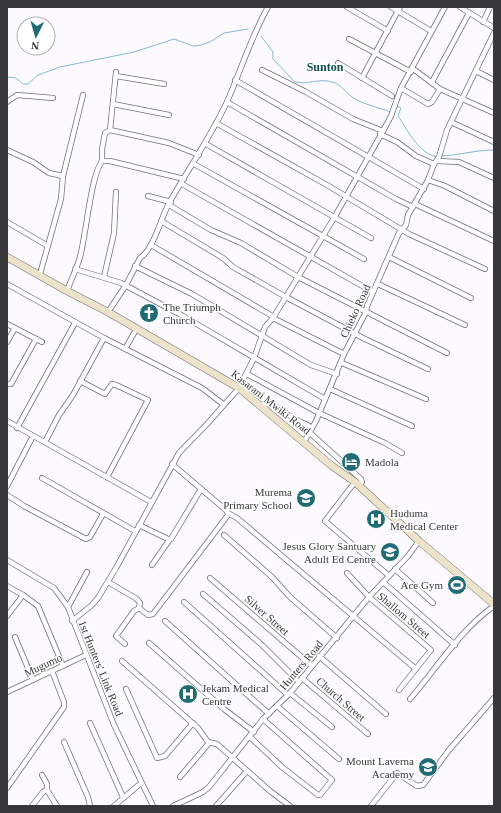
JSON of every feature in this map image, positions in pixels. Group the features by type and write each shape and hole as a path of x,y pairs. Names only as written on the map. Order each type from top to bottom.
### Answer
{"main road":[{"name":"Kasarani Mwiki Road","path":"7,257 137,328 238,388 332,466 357,484 419,541 494,605"}],"street":[{"path":"108,312 126,285 136,266 151,245 170,203 206,144 227,102 259,22 268,7"},
{"path":"347,7 388,31"},
{"path":"391,7 399,9 431,31"},
{"path":"483,22 490,7"},
{"path":"72,622 92,605 108,582 179,453 207,424 238,388 247,374 265,326 273,317 286,297 357,177 391,116 401,88 412,70 443,8"},
{"path":"462,8 494,28"},
{"path":"362,78 399,9"},
{"path":"432,82 469,13"},
{"name":"Chieko Road","path":"304,442 342,363 344,354 366,312 373,292 378,284 399,233 403,230 414,205 424,189 462,99 492,44 494,33"},
{"path":"349,38 412,70 432,82 440,89 494,113"},
{"path":"338,63 392,96"},
{"path":"262,70 381,133 397,142 416,156 459,162 494,178"},
{"path":"476,71 494,80"},
{"path":"110,130 116,74 164,84"},
{"path":"235,80 424,189"},
{"path":"401,88 428,104 432,102 440,89"},
{"path":"7,102 16,95 53,98"},
{"path":"40,274 61,200 63,176 83,95"},
{"path":"227,102 396,199 414,205 494,241"},
{"path":"113,104 169,115"},
{"path":"452,122 494,142"},
{"path":"216,123 417,238 485,269"},
{"path":"67,291 80,258 94,183 99,165 102,161 102,149 105,133 110,130 169,143 199,155"},
{"path":"206,144 371,238"},
{"path":"7,150 33,162 49,173 63,176"},
{"path":"102,161 110,161 184,179"},
{"path":"194,164 364,259"},
{"path":"428,180 445,186 494,211"},
{"path":"182,184 373,292"},
{"path":"104,277 114,233 116,192"},
{"path":"148,196 170,203 211,230 241,243 298,277 448,353"},
{"path":"161,221 223,258 233,267 286,297 355,334 428,369"},
{"path":"7,222 48,246"},
{"path":"151,245 273,317 344,354"},
{"path":"389,257 471,298"},
{"path":"136,266 192,294 260,336 311,365 337,374"},
{"path":"75,269 126,285 183,316 325,399"},
{"path":"7,284 75,323 202,388 224,404"},
{"path":"378,284 465,325"},
{"path":"17,428 75,323"},
{"path":"7,324 42,342"},
{"path":"7,342 15,328"},
{"path":"125,349 137,328"},
{"path":"45,442 104,338"},
{"path":"7,384 12,384 36,339"},
{"path":"342,363 426,399"},
{"path":"247,374 319,413 385,443 402,453"},
{"path":"80,381 105,394 112,384 116,385 148,400 107,477"},
{"path":"330,389 412,426"},
{"path":"260,405 270,404 282,409 291,417 311,430 320,442 362,480 325,521 388,576"},
{"path":"7,421 151,502"},
{"path":"7,486 33,436"},
{"path":"311,448 320,442"},
{"path":"332,466 337,458"},
{"path":"172,464 228,513 237,518 416,669"},
{"path":"339,471 344,465"},
{"path":"42,478 135,531"},
{"path":"152,565 201,489"},
{"path":"7,495 24,506 86,539 90,537 103,514"},
{"path":"139,608 148,615 153,614 228,513"},
{"path":"139,525 170,539"},
{"path":"224,535 272,577 290,597 337,638"},
{"name":"Hunters Road","path":"173,806 179,805 203,792 233,758 263,719 289,694 319,656 337,638 369,597 408,556 419,541"},
{"name":"1st Hunters' Link Road","path":"7,560 54,588 68,607 72,622 114,725 153,806"},
{"path":"395,569 433,603"},
{"path":"68,607 87,572"},
{"name":"Shallom Street","path":"347,573 369,597 431,649 431,651 399,690"},
{"name":"Silver Street","path":"210,578 312,666"},
{"path":"108,582 137,599 140,603 139,608"},
{"path":"383,582 455,645"},
{"path":"7,586 38,606 63,666"},
{"name":"Church Street","path":"203,594 300,679 368,734"},
{"path":"7,616 23,595"},
{"path":"184,602 289,694 332,727"},
{"path":"410,699 480,616 494,605"},
{"path":"125,644 116,636 134,611 139,608"},
{"path":"165,621 269,714"},
{"path":"15,637 33,680"},
{"path":"149,643 224,709 254,732"},
{"name":"Mugumo","path":"7,692 86,655"},
{"path":"319,656 386,714"},
{"path":"122,661 193,723 209,743 217,744 290,806"},
{"path":"8,785 64,707 64,702 52,671"},
{"path":"126,689 157,758 165,756 193,723"},
{"path":"371,806 397,773 417,786 423,785 449,750 494,700"},
{"path":"277,706 339,759"},
{"path":"250,737 282,767 318,795 320,795 332,780 263,719"},
{"path":"90,723 123,797"},
{"path":"64,742 88,797 90,806"},
{"path":"180,777 209,743"},
{"path":"216,806 247,771"},
{"path":"42,775 47,784 47,790 57,806"},
{"path":"114,806 141,783"},
{"path":"32,806 43,792 47,790"}],"waterway":[{"path":"7,77 16,78 23,84 28,84 38,75 60,67 134,52 174,39 197,46 210,42 224,33 248,29"},
{"path":"261,36 273,52 273,59 295,82 332,82 338,84 357,100 391,112"},
{"path":"397,106 401,108 398,116 414,140 425,151 437,157"},
{"path":"442,156 494,150"}],"place":[{"name":"The Triumph Church","path":"149,313"},
{"name":"Madola","path":"351,462"},
{"name":"Murema Primary School","path":"306,498"},
{"name":"Huduma Medical Center","path":"376,519"},
{"name":"Jesus Glory Santuary Adult Ed Centre","path":"390,552"},
{"name":"Ace Gym","path":"457,585"},
{"name":"Jekam Medical Centre","path":"188,694"},
{"name":"Mount Laverna Academy","path":"428,767"}],"district":[{"name":"Sunton","path":"325,67"}]}
